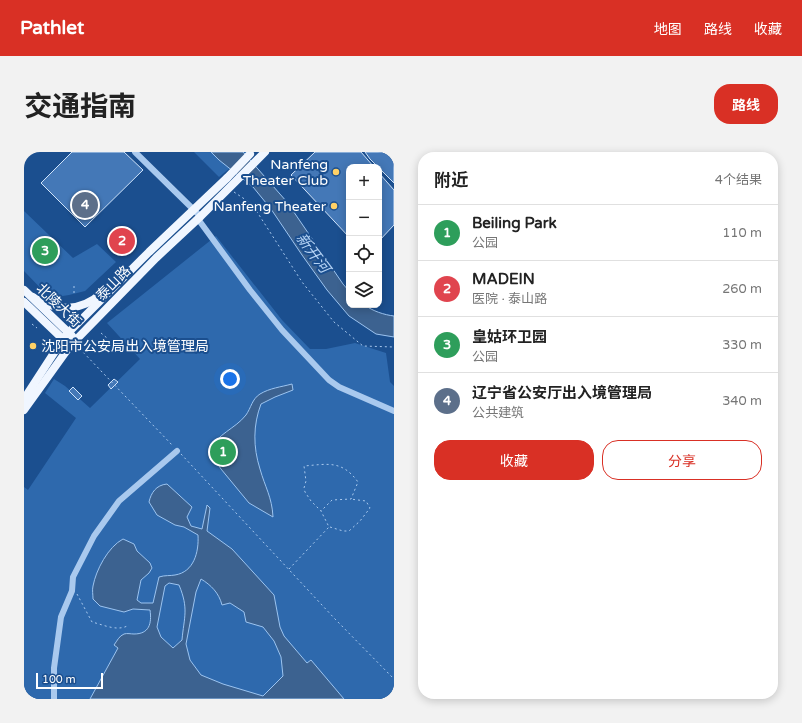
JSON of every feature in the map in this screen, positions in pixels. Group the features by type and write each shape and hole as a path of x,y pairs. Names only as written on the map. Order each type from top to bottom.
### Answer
{"main road":[{"name":"泰山路","path":"24,410 72,343 156,258 265,152"},
{"name":"泰山路","path":"24,399 66,336 149,252 227,178 251,153"},
{"path":"33,298 57,308 66,309 82,306 96,299 127,267 149,252"},
{"name":"北陵大街","path":"24,290 33,298 72,343"},
{"name":"北陵大街","path":"24,302 66,336"}],"street":[{"path":"134,152 194,210 250,290 282,330 329,380 339,387 394,411"},
{"path":"54,699 54,668 61,617 72,591 73,577 94,536 118,502 177,451"}],"path":[{"path":"231,186 252,204 302,282 334,322 363,346 394,347"},
{"path":"74,286 74,293"},
{"path":"32,324 37,328"},
{"path":"101,333 106,338"},
{"path":"80,349 289,570 394,678"},
{"path":"321,511 332,500 349,499 366,501 370,508 360,521 348,531 329,527 321,511 311,501 305,492 304,488 306,481 304,466 332,464 343,467 351,473 358,482 349,499"},
{"path":"289,570 329,527"},
{"path":"72,591 79,594 92,622 113,628 125,628 130,625"}],"shaded area":[{"path":"194,152 250,152 219,177"},
{"path":"24,211 73,258 97,244 116,262 85,291 50,298 24,271"},
{"path":"216,236 282,320 310,349 326,349 355,343 386,353 390,382 394,386 394,699 24,699 24,487 28,490 76,418 45,393 54,379 65,386 90,408 140,359 107,323"}],"water":[{"name":"新开河","path":"211,152 243,152 287,202 346,288 346,308 370,308 387,315 394,316 394,337 376,334 349,316 327,290 271,209 253,187"},
{"path":"292,384 293,390 261,404 256,420 256,453 270,498 273,517 249,503 221,469 209,451 222,435 242,420 257,396 268,390"},
{"path":"167,484 192,507 187,517 191,526 202,529 207,505 210,508 207,531 232,549 274,595 280,627 284,636 307,663 311,660 344,699 90,699 118,648 114,645 118,639 124,634 139,634 146,630 150,624 150,610 133,609 124,612 100,606 93,599 93,589 97,573 112,547 123,539 134,544 137,551 150,563 152,568 141,580 137,600 141,603 153,603 159,577 181,573 191,566 194,560 198,548 198,535 157,515 149,502 155,490","holes":["201,579 214,590 222,605 230,603 244,612 246,622 263,627 274,641 281,657 283,676 263,696 223,684 201,675 190,660 186,644 196,592","169,583 179,585 185,607 182,640 173,648 161,637 157,627 165,586"]}],"building":[{"path":"72,152 124,152 143,170 85,227 41,183"},
{"name":"Nanfeng Theater","path":"315,152 361,152 371,164 346,164 346,234 291,175"},
{"path":"365,152 394,152 394,183 382,171 382,164 375,164"},
{"path":"382,176 394,190 394,225 382,238"},
{"path":"117,340 126,349 122,353 113,345"},
{"path":"114,379 118,382 111,389 108,385"},
{"path":"73,387 82,396 78,400 69,391"}],"place":[{"name":"Nanfeng Theater Club","path":"336,172"},
{"name":"辽宁省公安厅出入境管理局","path":"85,205"},
{"name":"Nanfeng Theater","path":"334,206"},
{"name":"MADEIN","path":"122,241"},
{"name":"皇姑环卫园","path":"45,251"},
{"name":"沈阳市公安局出入境管理局","path":"33,346"},
{"name":"Beiling Park","path":"223,452"}]}
